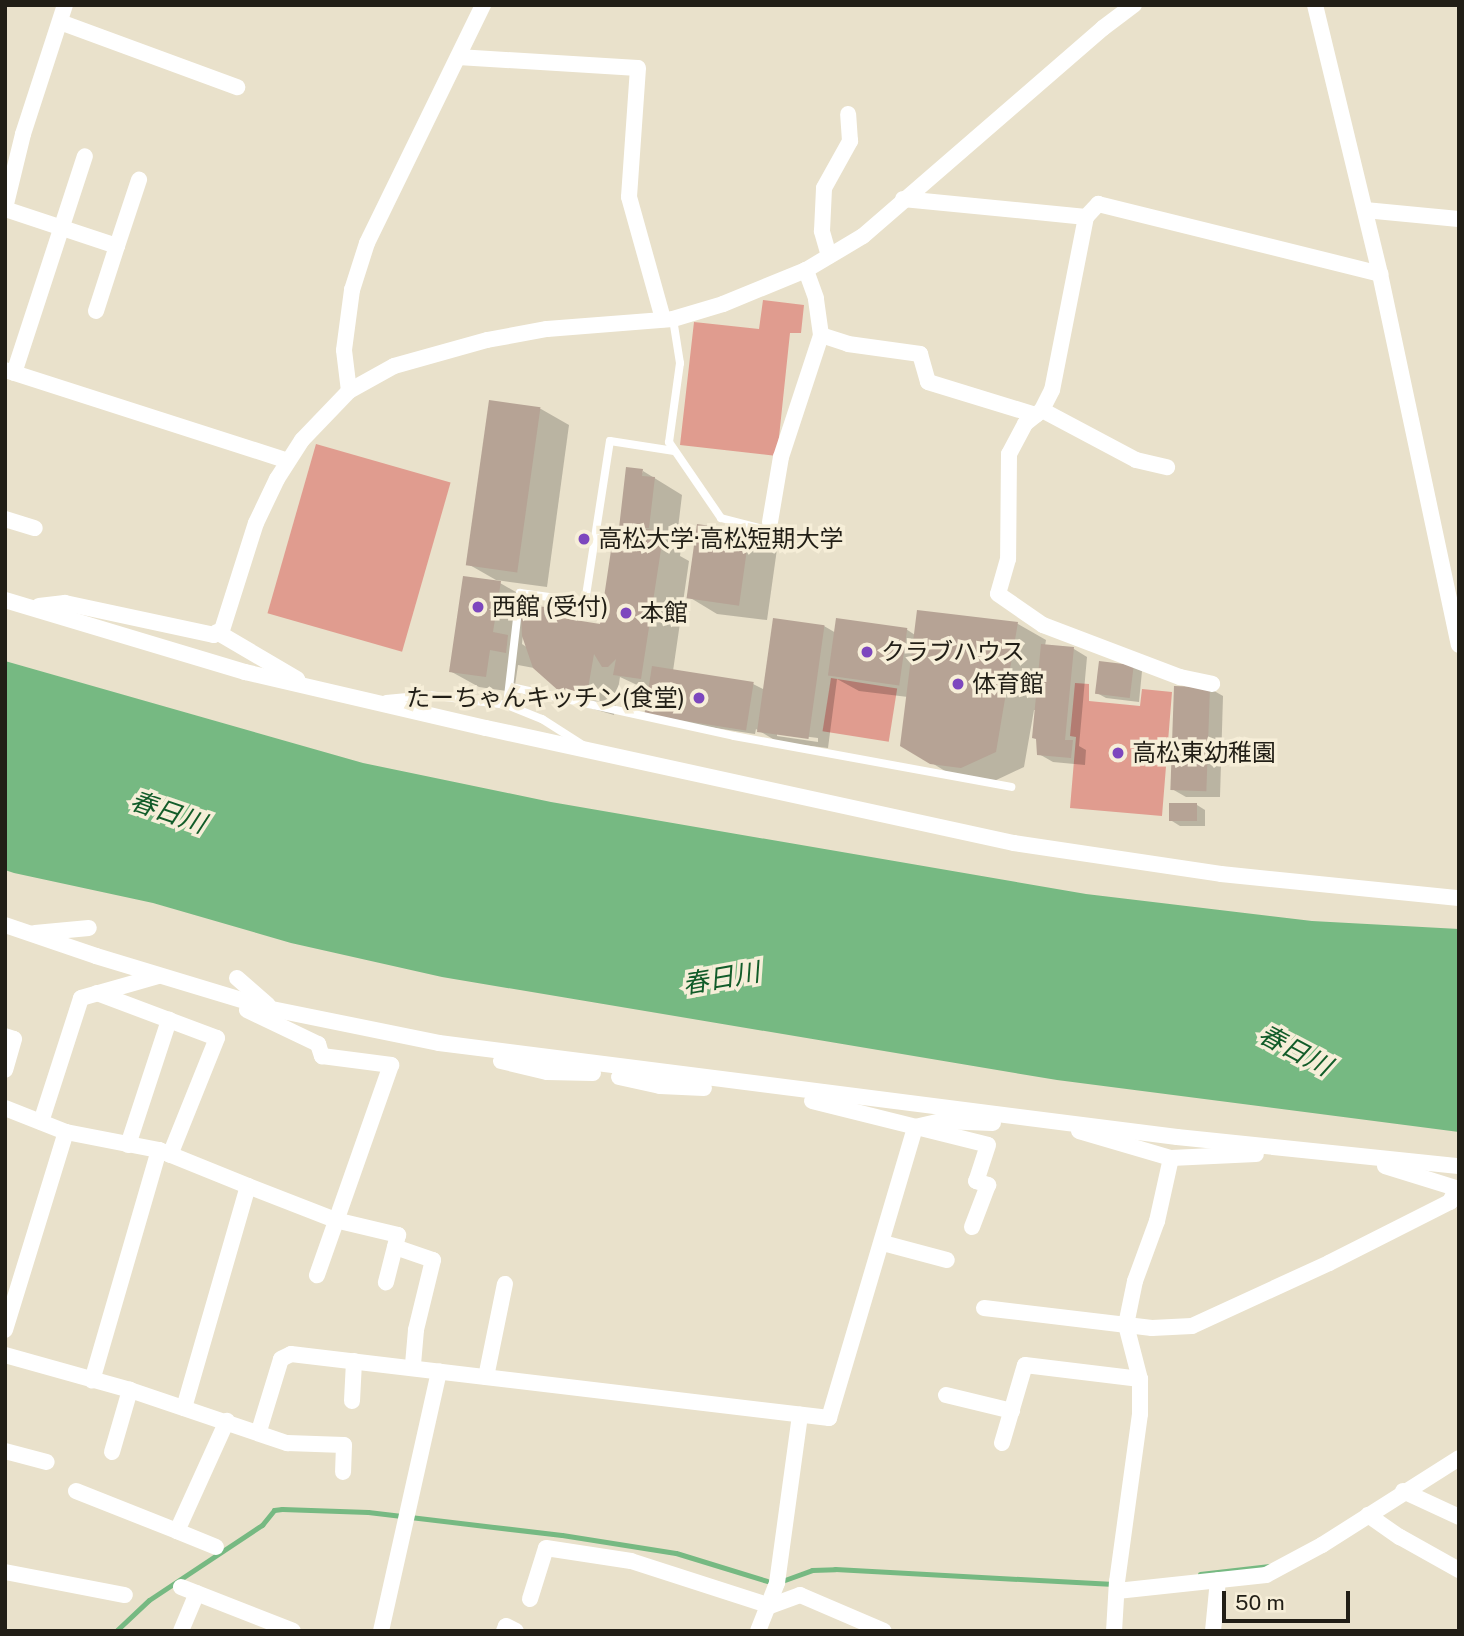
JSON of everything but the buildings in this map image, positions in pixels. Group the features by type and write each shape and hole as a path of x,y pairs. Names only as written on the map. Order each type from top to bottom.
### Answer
{"street":[{"path":"65,5 23,134 5,208 117,246"},
{"path":"349,391 344,350 352,290 367,243 483,5"},
{"path":"18,603 65,603 214,635 222,630 256,523 288,461 302,440 349,391 394,366 487,340 547,329 668,319 723,304 806,270 863,236 1103,28 1134,5"},
{"path":"1315,5 1380,274 1459,645"},
{"path":"60,22 237,87"},
{"path":"458,57 638,68 629,197 668,319"},
{"path":"829,256 822,230 824,188 850,141 848,114"},
{"path":"85,156 10,371 288,461"},
{"path":"96,311 139,180"},
{"path":"903,200 1086,217"},
{"path":"1212,684 1180,677 1043,625 998,594 1008,559 1009,454 1025,424 1039,412 1052,390 1086,217 1098,204 1380,274"},
{"path":"1365,210 1459,219"},
{"path":"767,525 781,457 821,335 816,298 806,270"},
{"path":"821,335 848,344 920,354 928,382 1039,412 1136,460 1167,467"},
{"path":"5,519 35,528"},
{"path":"5,590 18,603 245,672 596,753 1039,847 1222,874 1459,898"},
{"path":"218,632 310,687"},
{"path":"5,925 158,976 272,1009 472,1048 603,1070 735,1086 988,1145 976,1181 988,1185 972,1227"},
{"path":"30,934 89,928"},
{"path":"41,1122 81,998 158,976"},
{"path":"237,978 272,1009"},
{"path":"92,1380 165,1152 217,1038 97,993"},
{"path":"241,1000 243,1008 318,1044 323,1056 391,1065 317,1275"},
{"path":"128,1145 169,1020"},
{"path":"5,1036 14,1039 5,1070"},
{"path":"735,1086 772,1087 1279,1148 1459,1166"},
{"path":"772,1087 790,1097"},
{"path":"5,1108 66,1132 165,1152 335,1220 398,1235 386,1282"},
{"path":"915,1127 942,1121 1012,1123 1036,1119 1171,1158 1268,1153 1279,1148"},
{"path":"260,1431 281,1359 291,1354 829,1418 883,1243 915,1127"},
{"path":"5,1331 66,1132"},
{"path":"984,1308 1173,1329 1210,1319 1450,1202 1457,1189 1360,1157"},
{"path":"1114,1631 1140,1414 1140,1379 1126,1325 1135,1281 1157,1220 1171,1158"},
{"path":"184,1408 248,1186"},
{"path":"883,1243 947,1260"},
{"path":"395,1247 433,1260 416,1330 413,1368"},
{"path":"486,1377 505,1284"},
{"path":"7,1361 130,1390 260,1431 287,1443 344,1445 343,1472"},
{"path":"352,1401 354,1361"},
{"path":"1002,1443 1025,1364 1140,1379"},
{"path":"381,1631 439,1371"},
{"path":"112,1452 130,1390"},
{"path":"946,1395 1012,1411"},
{"path":"758,1631 778,1583 800,1415"},
{"path":"177,1531 227,1421"},
{"path":"5,1451 47,1462"},
{"path":"1117,1591 1266,1575 1322,1545 1403,1491 1459,1458"},
{"path":"76,1491 216,1547"},
{"path":"1403,1491 1459,1517"},
{"path":"1368,1515 1400,1537 1459,1570"},
{"path":"530,1599 545,1548 631,1560 770,1606 800,1595 884,1631"},
{"path":"5,1572 125,1594"},
{"path":"1213,1631 1218,1580"},
{"path":"181,1631 189,1590 258,1625 293,1631"},
{"path":"504,1631 506,1626 516,1631"}],"lane":[{"path":"668,319 680,363 668,442 721,518 767,525"},
{"path":"507,705 520,593 585,603 610,442 674,451"},
{"path":"511,687 734,736 1011,787"},
{"path":"369,701 429,695 507,705 542,719 596,753"}],"shaded area":[{"path":"763,300 804,305 801,333 790,333 777,456 680,445 694,322 759,329"},
{"path":"316,444 451,483 402,652 267,613"},
{"path":"831,678 897,688 889,742 823,731"},
{"path":"1075,683 1089,684 1089,701 1140,706 1142,689 1172,692 1162,816 1070,808 1076,737 1070,736"}],"water":[{"name":"春日川","path":"5,661 363,763 551,802 1086,894 1312,921 1459,929 1459,1132 1057,1080 442,977 291,943 153,903 14,873 5,870"}],"waterway":[{"path":"116,1631 149,1600 262,1525 274,1510 282,1509 368,1512 562,1535 676,1553 767,1581"},
{"path":"1200,1574 1270,1566"},
{"path":"782,1581 812,1570 835,1569 1114,1584"}],"place":[{"name":"高松大学·高松短期大学","path":"584,539"},
{"name":"西館 (受付)","path":"478,607"},
{"name":"本館","path":"626,613"},
{"name":"クラブハウス","path":"867,652"},
{"name":"体育館","path":"958,684"},
{"name":"たーちゃんキッチン(食堂)","path":"699,698"},
{"name":"高松東幼稚園","path":"1118,753"}]}
